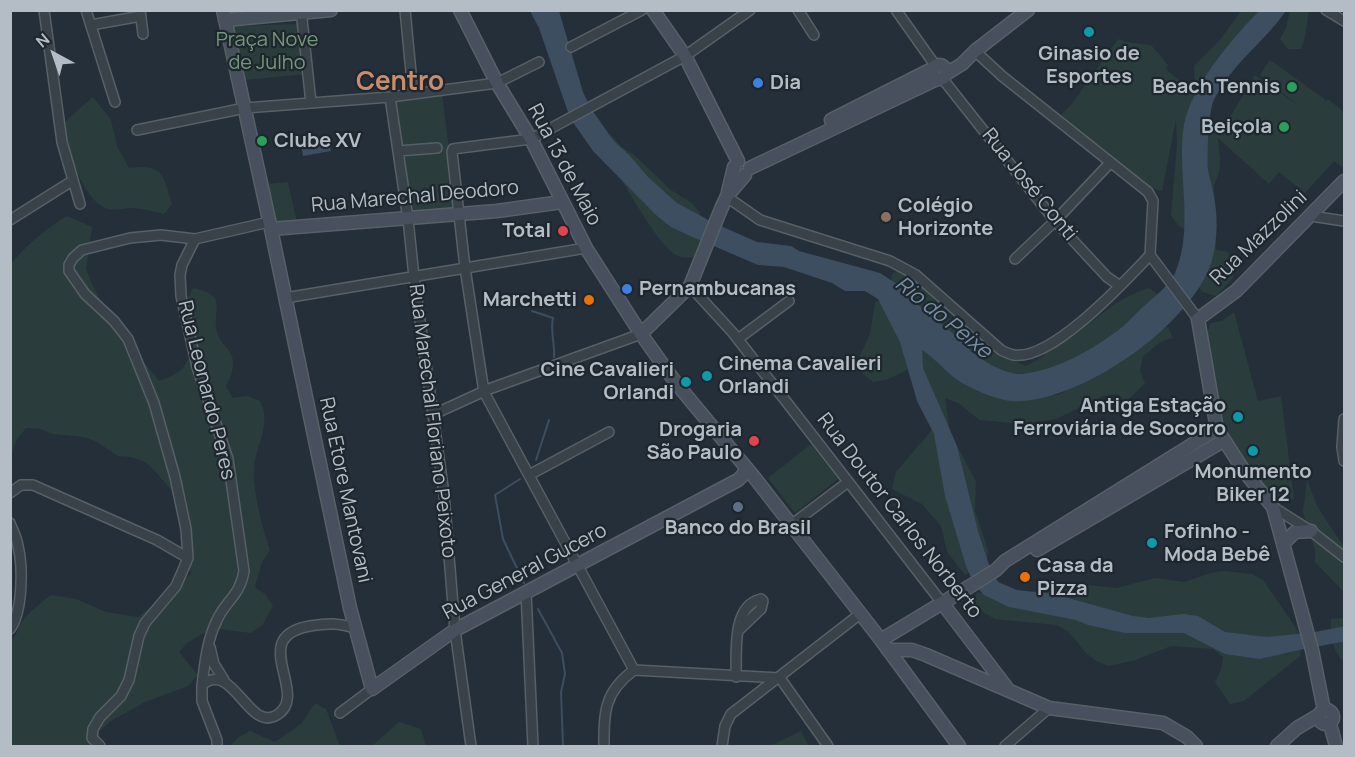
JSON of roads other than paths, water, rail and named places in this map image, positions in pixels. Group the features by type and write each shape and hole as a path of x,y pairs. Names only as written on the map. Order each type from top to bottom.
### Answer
{"street":[{"path":"44,10 62,142 80,204"},
{"path":"86,10 114,102"},
{"path":"224,15 331,10"},
{"path":"405,10 413,93"},
{"name":"Rua 13 de Maio","path":"460,10 497,83 531,140 586,248 641,334 676,383 750,473 884,645 959,747"},
{"path":"571,47 642,10"},
{"path":"653,10 685,56 743,167"},
{"path":"634,670 484,392 454,185 452,150 531,140 685,56 750,10"},
{"path":"798,10 814,35"},
{"name":"Rua José Conti","path":"896,10 939,72 1055,221 1107,277 1120,286"},
{"path":"432,415 484,392 641,334 690,286 725,201 743,167 939,72 962,64 970,55 1028,10"},
{"path":"1326,10 1344,21"},
{"path":"301,12 311,103"},
{"path":"91,25 140,13 144,34"},
{"name":"Rua Etore Mantovani","path":"224,15 350,608 372,689"},
{"path":"970,55 1002,76 1151,196 1153,201 1150,255 1196,315 1217,429 1223,441 1273,507 1336,747"},
{"path":"137,130 245,108 390,97 497,83 539,62"},
{"name":"Rua Marechal Floriano Peixoto","path":"390,97 447,525 455,630 471,747"},
{"path":"398,151 437,148"},
{"path":"1015,259 1110,163"},
{"path":"10,220 72,181"},
{"name":"Rua Mazzolini","path":"1196,315 1236,291 1344,181"},
{"name":"Rua Marechal Deodoro","path":"270,226 408,219 562,201"},
{"path":"725,201 760,220 890,261 916,275 1000,350 1015,356 1046,346 1070,331 1090,316 1150,255"},
{"path":"1311,216 1344,221"},
{"path":"100,747 92,738 93,729 100,717 121,696 129,680 139,636 146,622 176,586 188,558 186,529 175,477 154,404 128,339 114,321 86,294 69,271 69,265 82,250 130,238 146,235 195,239 270,226"},
{"name":"Rua Leonardo Peres","path":"195,239 182,266 181,296 197,366 228,459 244,571 242,583 236,595 218,618 208,641 202,701 217,740 217,747"},
{"path":"285,298 586,248"},
{"name":"Rua Doutor Carlos Norberto","path":"690,286 738,339 1008,689"},
{"path":"738,339 789,302"},
{"path":"1344,419 1342,447 1344,460"},
{"path":"1176,462 1217,429"},
{"path":"529,475 609,432"},
{"path":"884,645 943,603 994,571 1008,567 1044,541 1176,462 1223,441"},
{"name":"Rua General Gucero","path":"340,713 455,630 750,473"},
{"path":"791,525 848,482"},
{"path":"10,493 21,485 33,485 157,540 188,558"},
{"path":"1273,507 1311,531 1344,557"},
{"path":"10,524 18,546 21,575 17,612 10,629"},
{"path":"1284,543 1295,532 1311,531"},
{"path":"526,592 533,747"},
{"path":"335,622 350,608"},
{"path":"722,747 725,726 731,714 860,614"},
{"path":"208,641 214,664 225,682 261,716 270,718 277,715 286,704 287,695 280,646 288,634 298,628 335,622 355,628"},
{"path":"736,677 738,631"},
{"path":"884,645 912,650 1049,708 1163,723 1187,737 1196,747"},
{"path":"978,678 987,673 990,665"},
{"path":"604,747 604,712 609,698 623,679 634,670 780,678"},
{"path":"780,678 828,747"},
{"path":"202,684 212,679 225,682"},
{"path":"1005,747 1049,708"},
{"path":"1277,747 1297,728 1330,718"}],"water":[{"path":"530,11 559,11 583,92 590,107 613,140 648,177 677,203 757,242 791,246 799,251 880,273 894,282 980,358 1007,372 1023,374 1062,363 1099,343 1124,325 1169,283 1181,256 1184,239 1183,132 1193,99 1201,83 1224,51 1259,11 1286,11 1229,76 1213,102 1209,126 1208,170 1215,200 1214,252 1201,285 1182,310 1158,334 1099,375 1067,390 1037,399 1010,401 990,396 961,382 922,350 923,368 957,446 978,531 988,562 998,582 1017,590 1054,594 1133,616 1149,618 1183,614 1198,616 1225,632 1267,637 1307,633 1311,647 1260,659 1225,654 1184,633 1125,633 1076,620 1009,607 984,595 974,584 966,566 945,496 934,434 917,401 900,342 878,299 865,291 845,291 832,283 784,267 758,265 671,227 656,215 593,151 570,118 539,28"},
{"path":"329,142 331,151 303,156 301,144"}],"waterway":[{"path":"532,311 553,318 554,357"},
{"path":"536,460 549,420"},
{"path":"520,479 495,495 503,539 524,583"},
{"path":"538,609 562,653 565,674 561,692 563,746"},
{"path":"1296,643 1344,634"}],"place":[{"name":"Ginasio de Esportes","path":"1089,32"},
{"name":"Dia","path":"758,83"},
{"name":"Beach Tennis","path":"1292,87"},
{"name":"Beiçola","path":"1284,127"},
{"name":"Clube XV","path":"262,141"},
{"name":"Colégio Horizonte","path":"886,217"},
{"name":"Total","path":"563,231"},
{"name":"Pernambucanas","path":"627,289"},
{"name":"Marchetti","path":"589,300"},
{"name":"Cinema Cavalieri Orlandi","path":"707,376"},
{"name":"Cine Cavalieri Orlandi","path":"686,382"},
{"name":"Antiga Estação Ferroviária de Socorro","path":"1238,417"},
{"name":"Drogaria São Paulo","path":"754,441"},
{"name":"Monumento Biker 12","path":"1253,451"},
{"name":"Banco do Brasil","path":"738,507"},
{"name":"Fofinho - Moda Bebê","path":"1152,543"},
{"name":"Casa da Pizza","path":"1025,577"}],"district":[{"name":"Centro","path":"400,83"}],"park label":[{"name":"Praça Nove de Julho","path":"267,52"}],"water label":[{"name":"Rio do Peixe","path":"943,318"}]}
